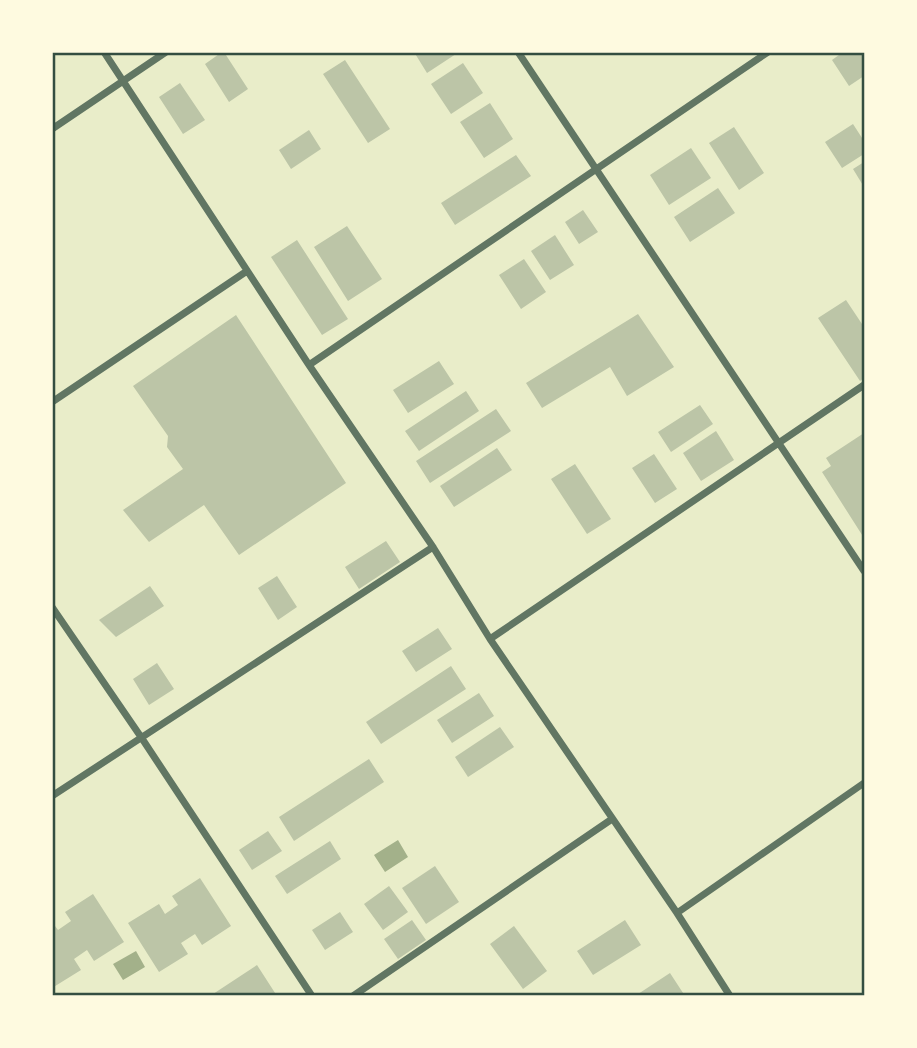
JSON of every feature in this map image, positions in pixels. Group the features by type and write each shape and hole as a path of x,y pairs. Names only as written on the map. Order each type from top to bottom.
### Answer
{"street":[{"path":"104,52 309,365 433,547 490,639 677,913 730,996"},
{"path":"52,129 166,52"},
{"path":"518,52 864,571"},
{"path":"309,365 768,52"},
{"path":"52,402 247,271"},
{"path":"490,639 864,385"},
{"path":"52,796 433,547"},
{"path":"52,607 312,996"},
{"path":"677,913 864,783"},
{"path":"353,996 612,819"}],"shaded area":[{"path":"398,840 408,857 385,872 374,855"},
{"path":"136,951 145,967 123,980 113,964"}],"building":[{"path":"222,52 248,89 229,102 205,64"},
{"path":"414,52 459,52 427,73"},
{"path":"843,52 864,52 864,76 849,86 832,60"},
{"path":"345,60 390,129 368,143 323,74"},
{"path":"463,63 483,93 451,114 431,84"},
{"path":"180,83 205,120 183,134 159,97"},
{"path":"490,103 513,139 484,158 460,122"},
{"path":"853,124 864,141 864,154 842,168 825,142"},
{"path":"734,127 764,173 739,190 709,143"},
{"path":"309,130 321,149 291,169 279,150"},
{"path":"691,148 711,178 669,205 650,175"},
{"path":"516,155 531,176 455,225 441,203"},
{"path":"864,162 864,187 853,169"},
{"path":"718,188 735,213 690,242 674,217"},
{"path":"583,210 598,232 579,244 565,222"},
{"path":"347,226 382,279 348,301 314,247"},
{"path":"555,235 574,265 550,280 531,251"},
{"path":"297,240 348,319 322,335 271,257"},
{"path":"524,259 546,292 521,309 499,275"},
{"path":"846,300 864,327 864,378 860,381 818,318"},
{"path":"638,314 674,367 627,396 610,367 542,408 526,383"},
{"path":"236,315 346,483 239,555 204,505 149,542 123,510 183,469 167,447 168,436 133,386"},
{"path":"439,361 454,384 408,413 393,390"},
{"path":"466,391 479,411 419,451 405,431"},
{"path":"700,405 713,424 671,452 658,432"},
{"path":"496,409 511,431 430,483 416,461"},
{"path":"716,431 734,460 701,481 683,453"},
{"path":"864,433 864,538 822,472 831,466 826,458"},
{"path":"497,448 512,470 454,507 440,486"},
{"path":"654,454 677,489 655,503 632,468"},
{"path":"575,464 611,519 587,534 551,479"},
{"path":"386,541 400,562 359,589 345,567"},
{"path":"277,576 297,607 278,620 258,588"},
{"path":"150,586 164,606 116,637 99,620"},
{"path":"438,628 452,649 416,672 402,651"},
{"path":"157,663 174,689 149,705 133,679"},
{"path":"451,666 466,689 381,744 366,722"},
{"path":"479,693 494,716 452,743 437,720"},
{"path":"500,727 514,747 468,777 455,757"},
{"path":"369,759 384,782 294,841 279,817"},
{"path":"268,831 282,851 252,870 239,850"},
{"path":"330,841 341,859 287,894 275,876"},
{"path":"435,866 459,902 426,924 402,888"},
{"path":"200,878 231,926 202,945 195,934 181,943 188,954 159,972 128,923 159,904 165,914 178,905 172,896"},
{"path":"389,886 408,912 383,930 364,904"},
{"path":"93,894 124,942 94,961 87,950 74,959 81,970 52,988 52,922 58,930 71,921 65,912"},
{"path":"340,912 353,932 325,950 312,930"},
{"path":"412,920 426,940 398,959 384,939"},
{"path":"625,920 641,945 593,975 577,951"},
{"path":"514,926 547,971 523,989 490,944"},
{"path":"257,965 277,996 210,996"},
{"path":"670,973 685,996 635,996"}]}
